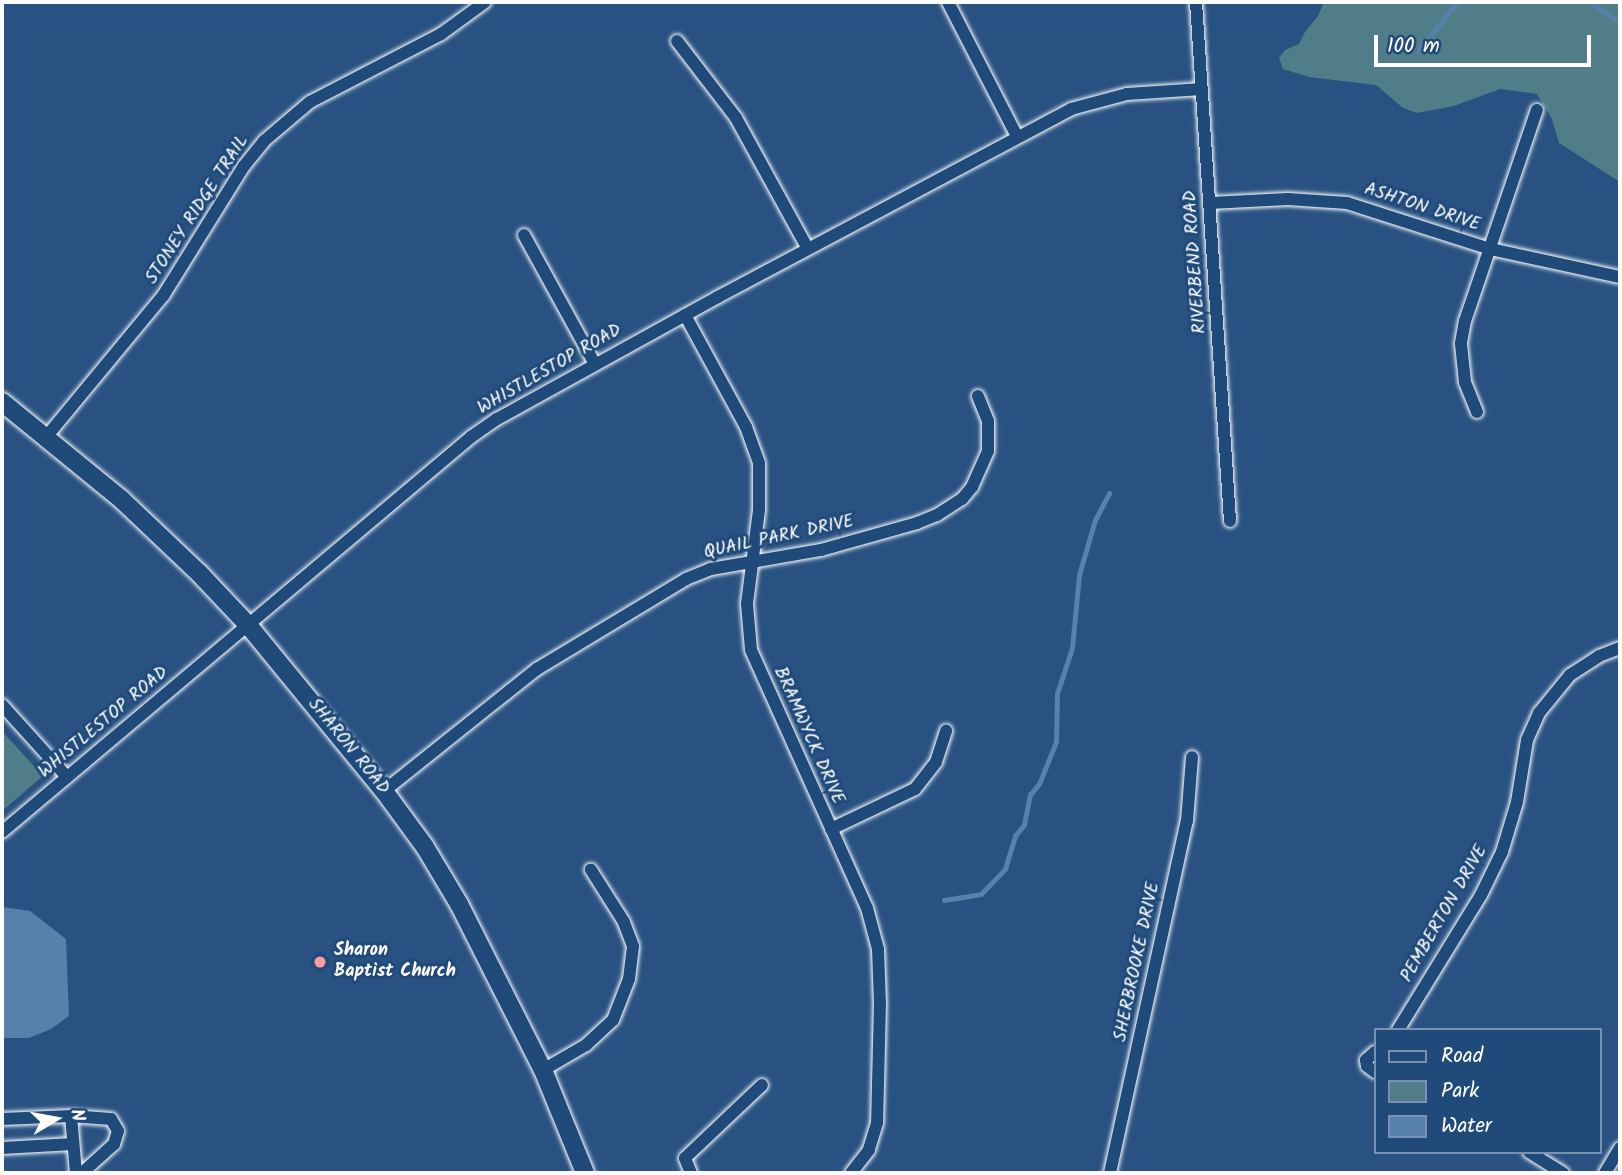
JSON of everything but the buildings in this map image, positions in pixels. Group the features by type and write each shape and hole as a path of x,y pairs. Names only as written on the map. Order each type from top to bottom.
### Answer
{"main road":[{"name":"SHARON ROAD","path":"2,402 47,436 158,533 248,625 384,791 425,847 459,905 543,1070 585,1173"}],"street":[{"name":"STONEY RIDGE TRAIL","path":"47,436 163,296 244,166 264,141 310,102 441,34 485,2"},
{"path":"948,2 1017,136"},
{"name":"RIVERBEND ROAD","path":"1196,2 1230,521"},
{"path":"677,41 736,118 808,249"},
{"name":"WHISTLESTOP ROAD","path":"2,832 471,437 538,395 1071,109 1098,99 1202,89"},
{"path":"1476,412 1465,382 1461,343 1537,110"},
{"name":"ASHTON DRIVE","path":"1210,203 1288,199 1347,203 1490,248 1620,277"},
{"path":"524,235 595,364"},
{"name":"BRAMWYCK DRIVE","path":"685,315 754,443 761,484 754,563 747,604 751,650 867,908 880,969 877,1123 869,1150 851,1173"},
{"name":"QUAIL PARK DRIVE","path":"384,791 505,693 587,636 699,573 821,550 917,523 937,515 962,499 972,487 988,451 988,421 978,396"},
{"name":"PEMBERTON DRIVE","path":"1399,1028 1481,895 1502,852 1512,825 1527,740 1539,713 1570,675 1599,656 1620,648"},
{"path":"2,705 68,777"},
{"path":"831,829 915,789 936,762 946,731"},
{"name":"SHERBROOKE DRIVE","path":"1110,1173 1187,821 1192,757"},
{"path":"543,1070 560,1063 586,1045 613,1020 629,979 633,946 610,898 591,870"},
{"path":"1374,1053 1366,1060 1367,1066 1374,1071"},
{"path":"691,1173 685,1158 762,1085"},
{"path":"71,1116 76,1173"},
{"path":"2,1119 71,1116 111,1119 118,1131 114,1144 82,1173"},
{"path":"2,1148 74,1144"},
{"path":"1605,1173 1620,1148"},
{"path":"1532,1154 1563,1173"}],"green space":[{"path":"1324,2 1620,2 1620,182 1559,143 1552,119 1537,94 1500,89 1454,106 1417,113 1403,108 1376,85 1309,77 1283,69 1279,58 1285,50 1299,44"},
{"path":"2,731 43,776 2,811"}],"water":[{"path":"2,907 30,911 66,939 69,1016 51,1029 29,1038 2,1038"}],"waterway":[{"path":"1419,50 1457,2"},
{"path":"1591,2 1620,23"},
{"path":"944,900 981,894 1005,869 1015,836 1024,825 1030,795 1039,784 1056,742 1057,694 1072,648 1079,575 1095,520 1109,494"}],"place":[{"name":"Sharon Baptist Church","path":"320,962"}]}
